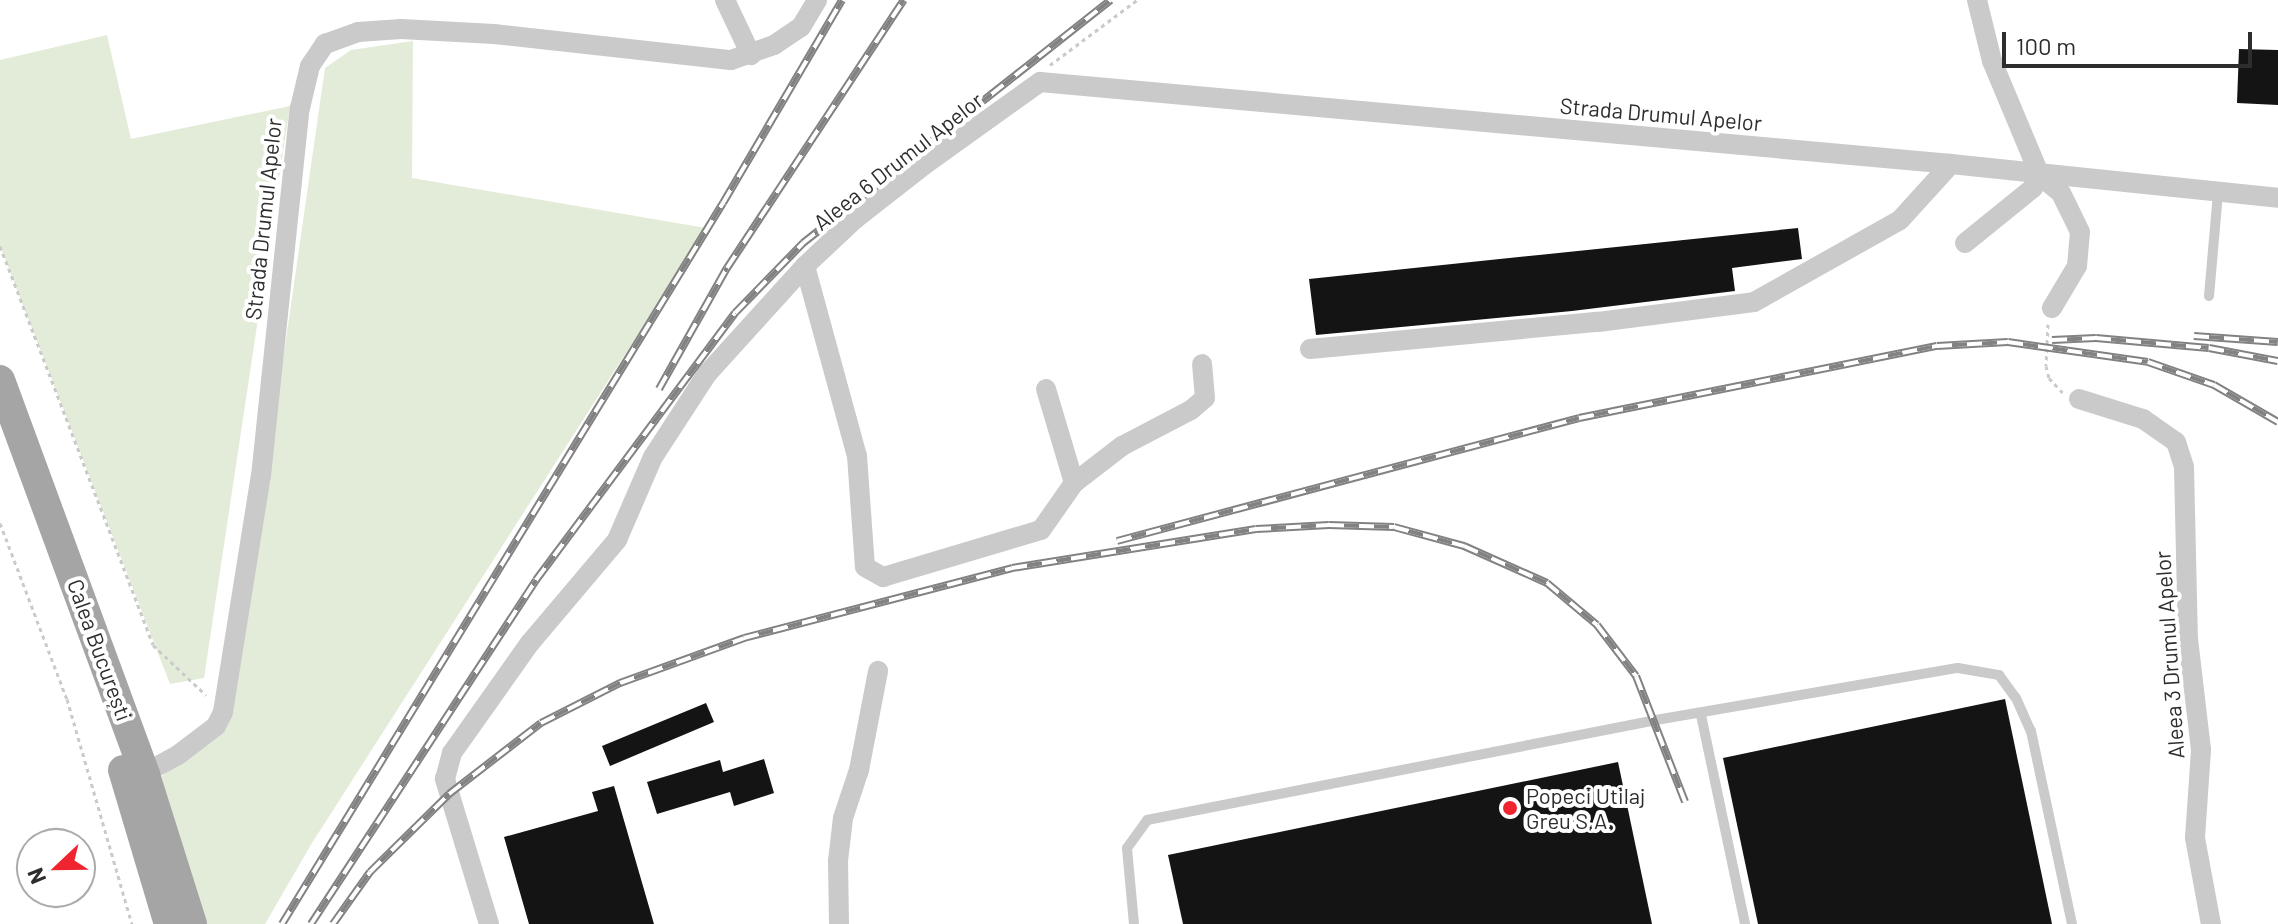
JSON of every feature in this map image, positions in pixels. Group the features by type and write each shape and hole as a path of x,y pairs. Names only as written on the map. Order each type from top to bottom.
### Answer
{"main road":[{"name":"Calea București","path":"0,380 136,778 169,924"},
{"name":"Calea București","path":"0,434 192,924"}],"street":[{"path":"725,0 751,55 801,27 817,0"},
{"path":"1977,0 1992,61 2040,176 2061,193 2076,218 2080,232 2077,266 2052,308"},
{"name":"Strada Drumul Apelor","path":"223,712 261,476 300,108 310,66 325,44 358,32 401,29 494,34 708,59 731,60 751,55"},
{"name":"Strada Drumul Apelor","path":"1040,82 1951,164 2040,176 2278,198"},
{"name":"Aleea 6 Drumul Apelor","path":"489,924 454,817 445,779 452,753 530,643 617,540 653,457 707,374 805,266 924,165 1040,82"},
{"path":"1310,349 1598,322 1754,302 1900,220 1951,164"},
{"path":"1965,243 2033,188 2040,176"},
{"path":"805,266 857,456 865,567 883,577 1041,530 1074,483 1122,446 1191,410 1205,398 1202,364"},
{"path":"1046,389 1074,483"},
{"name":"Aleea 3 Drumul Apelor","path":"2079,399 2143,419 2176,442 2184,467 2188,639 2201,750 2195,838 2211,924"},
{"path":"839,924 838,861 843,818 859,770 878,671"},
{"path":"136,778 216,726 223,712"}],"lane":[{"path":"2209,296 2218,193"},
{"path":"1134,924 1127,848 1147,820 1656,720 1701,715 1958,668 1999,675 2016,698 2031,731 2072,924"},
{"path":"1701,715 1745,924"}],"path":[{"path":"1040,82 1051,64 1137,0"},
{"path":"0,246 153,645 223,712"},
{"path":"2052,308 2046,334 2049,378 2063,394 2079,399"},
{"path":"0,523 67,699 132,924"}],"green space":[{"path":"107,35 131,139 290,106 204,678 170,684 0,246 0,60"},
{"path":"413,41 412,178 706,228 312,843 265,924 205,924 160,778 232,715 325,68 351,50"}],"building":[{"path":"2239,49 2278,50 2278,105 2237,103"},
{"path":"1798,228 1802,259 1732,268 1735,291 1572,311 1316,335 1309,279"},
{"path":"2005,699 2052,924 1758,924 1723,758"},
{"path":"706,703 714,722 610,766 602,746"},
{"path":"764,759 774,793 734,806 730,792 657,814 647,782 720,760 723,772"},
{"name":"Popeci Utilaj Greu S.A.","path":"1618,762 1652,924 1183,924 1168,855"},
{"path":"614,786 654,924 529,924 504,837 598,811 592,792"}],"railway":[{"path":"282,924 723,203 842,0"},
{"path":"659,389 727,268 904,0"},
{"path":"311,924 536,580 735,313 803,243 1111,0"},
{"path":"2194,336 2278,342"},
{"path":"2052,340 2096,338 2209,348 2278,361"},
{"path":"1117,541 1579,418 1937,346 2008,342 2148,362 2214,385 2278,422"},
{"path":"333,924 370,872 449,794 541,723 620,683 744,638 1012,568 1256,529 1329,525 1394,527 1464,546 1547,583 1597,625 1636,676 1685,802"}],"place":[{"name":"Popeci Utilaj Greu S.A.","path":"1510,808"}]}
